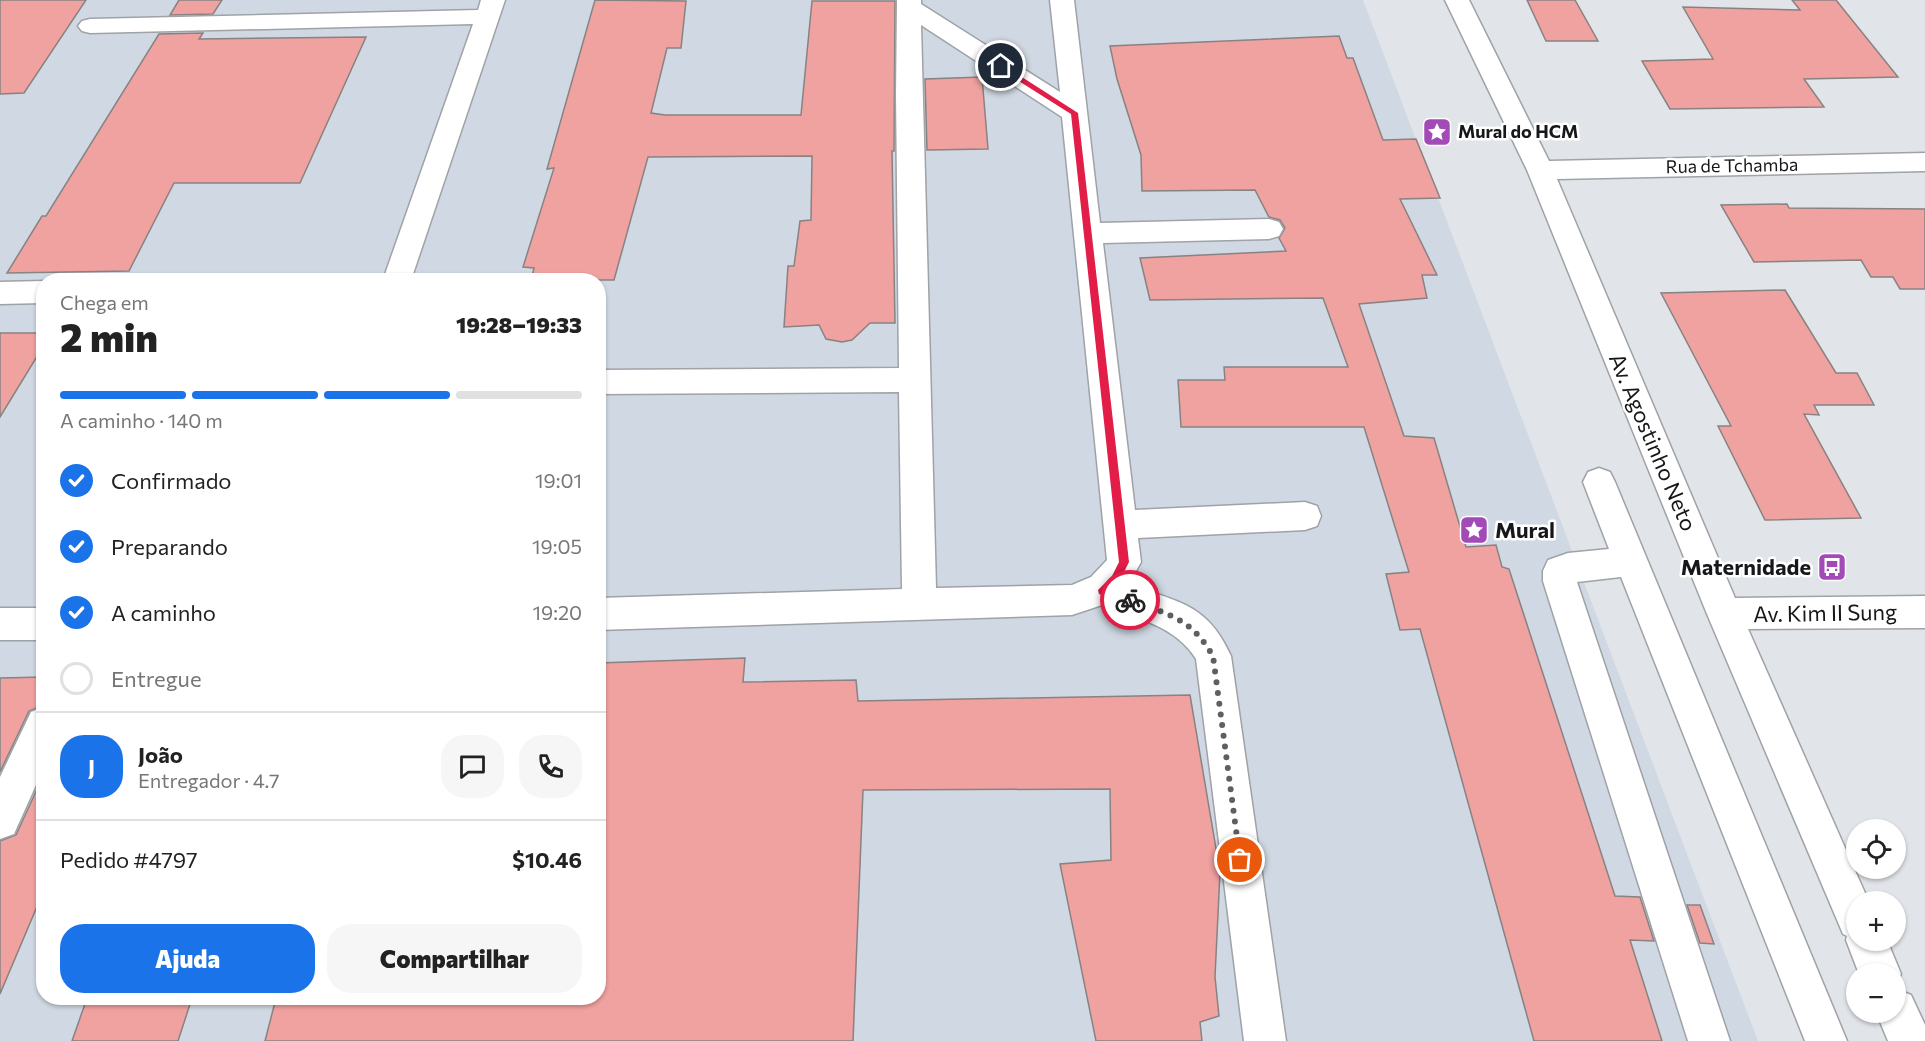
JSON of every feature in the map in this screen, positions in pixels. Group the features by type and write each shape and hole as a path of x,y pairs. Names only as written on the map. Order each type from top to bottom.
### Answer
{"street":[{"path":"606,614 1072,600 1103,590 1115,579 1124,562 1062,0"},
{"name":"Av. Agostinho Neto","path":"1458,0 1540,170 1724,614 1846,895"},
{"path":"909,4 1074,113"},
{"path":"909,4 908,107 919,604"},
{"path":"90,26 491,8 399,273"},
{"name":"Rua de Tchamba","path":"1540,170 1925,162"},
{"path":"1087,233 1269,229"},
{"path":"0,293 36,292"},
{"path":"606,382 914,380"},
{"path":"1599,482 1826,1041"},
{"path":"1120,525 1305,516"},
{"path":"1631,561 1568,568 1560,571 1560,581 1709,1041"},
{"path":"1103,590 1182,620 1200,634 1213,656 1265,1041"},
{"name":"Av. Kim II Sung","path":"1724,614 1925,612"},
{"path":"0,624 36,624"},
{"path":"0,820 36,741"},
{"path":"1902,1023 1910,1041"}],"shaded area":[{"path":"0,0 1363,0 1758,1041 0,1041"}],"building":[{"path":"0,0 86,0 24,93 0,94"},
{"path":"179,0 222,0 213,14 170,15"},
{"path":"595,0 686,1 681,48 667,48 651,113 665,115 801,115 812,1 895,1 894,151 892,151 895,323 870,323 852,340 842,342 826,339 819,325 784,327 788,266 794,266 800,221 811,220 812,156 648,157 614,280 606,280 606,273 533,273 534,268 523,267 554,168 547,169"},
{"path":"1527,0 1575,0 1598,41 1546,41"},
{"path":"1792,0 1836,0 1898,77 1804,79 1824,107 1670,109 1642,61 1713,59 1683,7 1800,10"},
{"path":"203,33 199,39 366,37 300,183 174,183 129,271 7,273 42,216 46,216 159,34"},
{"path":"1339,36 1347,58 1353,58 1383,140 1416,139 1440,198 1400,199 1437,275 1422,275 1427,298 1359,304 1404,436 1434,438 1466,547 1496,545 1502,567 1509,569 1615,896 1640,897 1654,941 1630,940 1662,1041 1534,1041 1420,629 1400,630 1386,574 1409,572 1364,427 1181,427 1178,380 1225,380 1224,367 1348,367 1323,298 1150,300 1140,258 1286,251 1279,238 1285,228 1280,220 1269,217 1255,190 1142,191 1141,155 1117,79 1110,46"},
{"path":"982,77 988,149 927,150 925,79"},
{"path":"1787,204 1789,208 1925,209 1925,289 1900,289 1893,277 1871,277 1861,260 1754,262 1721,205"},
{"path":"1785,290 1836,373 1857,373 1874,405 1814,405 1819,415 1804,414 1861,518 1765,520 1718,426 1731,426 1661,293"},
{"path":"0,333 36,333 36,358 0,417"},
{"path":"745,658 743,682 856,680 858,701 1190,695 1220,872 1215,977 1219,1016 1200,1022 1202,1041 1096,1041 1060,864 1111,860 1110,789 863,790 853,1041 265,1041 274,1005 606,1005 606,663"},
{"path":"36,677 36,708 29,711 0,772 0,678"},
{"path":"36,791 36,909 0,994 0,841 16,835"},
{"path":"1687,905 1700,905 1714,944 1700,943"},
{"path":"85,1005 190,1005 178,1041 72,1041"}],"way so far":[{"path":"1130,600 1182,620 1200,634 1213,656 1240,860"}],"place":[{"name":"Mural do HCM","path":"1437,132"},
{"name":"Mural","path":"1474,530"},
{"name":"Maternidade","path":"1832,567"}],"route":[{"path":"1001,66 1074,113 1124,562 1115,579 1103,590 1130,600"}]}
